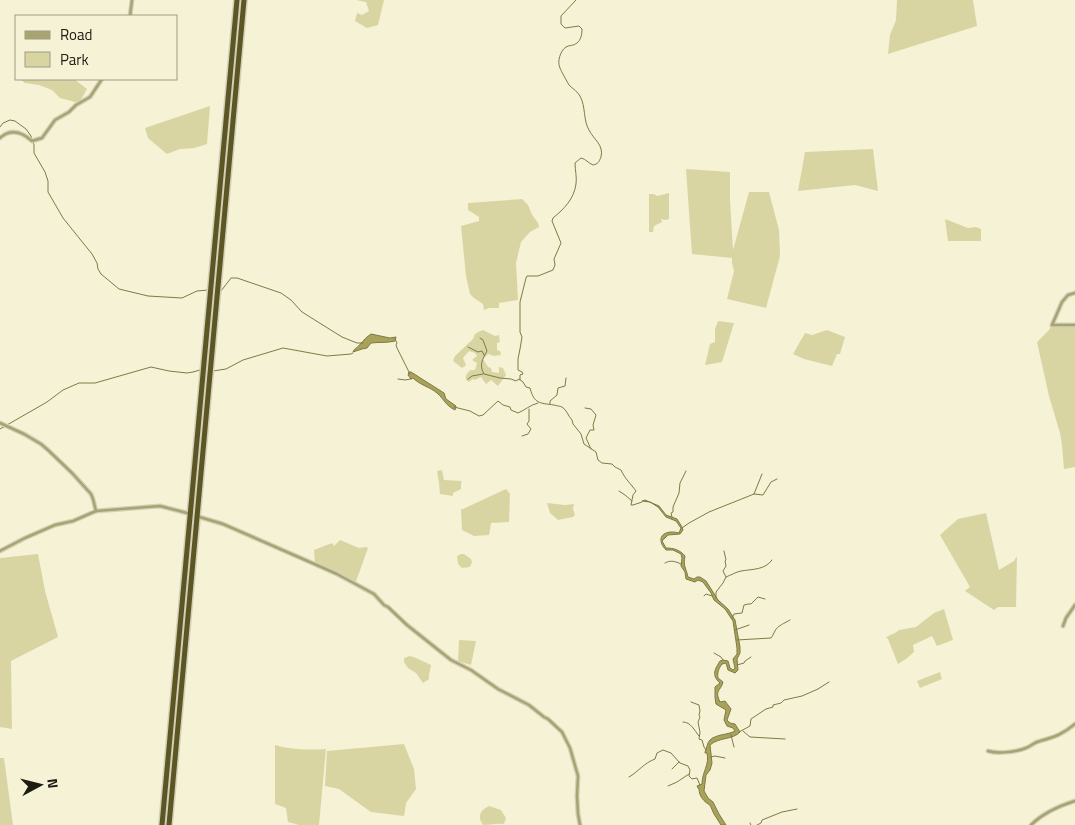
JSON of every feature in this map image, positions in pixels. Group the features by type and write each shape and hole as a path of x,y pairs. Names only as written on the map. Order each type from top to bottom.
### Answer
{"highway":[{"path":"162,825 237,0"},
{"path":"169,825 244,0"}],"street":[{"path":"130,15 132,0"},
{"path":"0,138 12,132 22,133 32,141 42,138 56,120 90,97 101,80"},
{"path":"1075,294 1068,295 1062,302 1052,325 1075,325"},
{"path":"0,423 24,434 48,450 91,494 96,511"},
{"path":"0,551 55,525 73,521 96,511 160,506 223,524 337,574 374,594 407,625 451,660 498,689 529,705 562,732 570,748 578,776 577,796 580,825"},
{"path":"1064,626 1066,618 1075,605"},
{"path":"988,751 999,753 1023,749 1038,741 1062,734 1075,724"},
{"path":"1031,825 1051,811 1075,801"}],"green space":[{"path":"356,0 384,0 378,25 367,28 355,21 357,13 362,15 369,11 366,2"},
{"path":"897,0 973,0 977,26 888,54 890,35 896,20"},
{"path":"21,80 75,80 87,89 79,103 60,98 52,90 39,85 25,83"},
{"path":"210,106 207,144 194,148 180,149 167,154 148,138 145,128"},
{"path":"873,149 878,191 855,185 798,191 805,152"},
{"path":"686,169 730,172 733,250 749,192 769,192 779,230 780,256 766,308 727,299 734,271 732,258 692,254"},
{"path":"669,193 669,219 661,219 662,222 654,226 653,232 649,232 649,194 657,196"},
{"path":"522,199 539,227 530,232 521,242 516,263 518,300 499,303 499,308 484,310 483,304 470,294 466,276 461,226 479,221 479,217 468,210 468,203"},
{"path":"945,219 968,228 976,227 981,229 981,241 948,241"},
{"path":"718,321 734,323 722,362 705,365 710,344 715,342 715,329"},
{"path":"1075,325 1075,467 1064,469 1060,433 1049,396 1037,342 1051,326"},
{"path":"483,330 495,336 499,335 500,342 497,343 497,350 500,351 501,355 494,356 488,354 483,359 492,372 499,373 499,367 503,368 506,375 498,386 491,380 486,384 481,377 469,382 466,380 467,373 475,370 477,363 472,360 477,356 475,353 469,351 463,358 466,365 462,368 453,361 455,356 473,339 475,334"},
{"path":"827,330 845,337 840,354 837,354 832,366 804,359 793,354 805,333 812,335"},
{"path":"442,470 444,480 462,481 461,489 453,493 453,496 440,494 437,471"},
{"path":"506,489 510,494 509,522 491,523 489,535 474,536 462,530 461,509"},
{"path":"547,503 574,504 575,515 558,520 550,513"},
{"path":"986,513 999,570 1014,561 1017,556 1016,607 998,607 994,610 965,591 970,587 940,535 958,519"},
{"path":"340,540 359,548 368,548 355,584 315,565 314,550 332,543 334,546"},
{"path":"38,554 45,591 58,637 11,661 12,729 0,727 0,558"},
{"path":"461,554 471,559 470,567 462,568 458,564 457,556"},
{"path":"944,609 953,640 937,646 932,636 913,645 914,652 898,664 886,637 899,630 916,627 934,613"},
{"path":"459,640 476,641 471,665 458,661"},
{"path":"410,656 431,665 429,679 423,683 416,673 408,668 404,662 404,658"},
{"path":"940,672 942,679 920,688 917,681"},
{"path":"404,744 414,769 416,789 406,803 404,816 371,812 339,789 325,786 327,751"},
{"path":"275,745 300,749 326,749 319,825 299,825 288,822 286,808 275,804"},
{"path":"0,758 4,758 13,825 0,825"},
{"path":"489,806 501,810 506,818 504,824 483,825 480,814"}],"shaded area":[{"path":"371,334 390,338 396,337 395,341 371,343 367,348 353,352 366,337"},
{"path":"409,372 444,393 446,399 456,406 455,410 434,391 413,378 411,379 408,375"},
{"path":"651,502 659,506 666,515 677,519 683,530 680,534 668,535 662,541 666,548 677,550 685,556 688,577 694,579 700,577 706,581 718,600 728,609 735,620 740,647 737,659 738,670 735,673 728,670 726,663 722,664 718,678 723,682 718,695 720,702 725,701 731,709 727,720 735,724 740,732 737,735 710,745 712,763 706,775 704,791 713,802 726,825 721,825 710,805 701,796 697,786 702,784 708,757 705,752 709,741 715,737 735,731 727,726 724,720 726,710 716,704 715,697 715,687 720,683 715,672 720,661 728,661 730,668 733,670 735,668 733,659 737,654 737,648 733,621 725,609 714,600 703,582 686,579 685,572 681,566 681,554 673,550 666,550 661,541 662,536 667,533 679,533 681,528 676,521 666,517"}],"waterway":[{"path":"520,380 520,375 523,374 518,370 522,337 520,332 520,302 526,278 527,276 538,276 553,270 555,265 554,259 561,243 552,221 568,203 575,189 575,163 581,158 593,165 596,164 602,153 600,146 587,126 580,96 569,85 559,66 562,51 566,47 576,44 581,37 582,29 579,26 565,28 561,24 561,16 576,0"},
{"path":"0,127 3,123 10,120 15,121 26,129 31,136 34,153 45,172 48,181 48,192 63,218 92,254 101,274 119,289 148,296 182,298 197,291 208,290"},
{"path":"221,291 231,278 237,278 281,293 291,300 302,312 342,337 357,343 363,343"},
{"path":"480,338 483,340 487,351 482,362 484,374 516,381 519,379 526,387 530,388 533,397 538,402 564,408 581,434 584,444 596,452 598,460 602,463 612,464 621,470 636,491 631,505 642,502"},
{"path":"395,339 397,348 410,374"},
{"path":"468,347 478,352 482,351 484,355"},
{"path":"213,371 226,369 243,360 283,348 327,356 353,353"},
{"path":"0,429 47,402 63,390 79,383 95,383 151,367 187,373 200,370"},
{"path":"468,379 472,376 483,374"},
{"path":"550,404 550,401 557,395 558,388 565,386 566,378"},
{"path":"398,379 411,379"},
{"path":"454,407 470,411 479,416 483,415 498,401 518,413 538,403"},
{"path":"585,408 591,409 596,415 593,425 594,430 590,430 586,438 591,449"},
{"path":"522,436 528,434 531,429 527,424 529,421 529,409"},
{"path":"672,517 671,513 679,493 680,483 686,471"},
{"path":"682,528 709,512 754,494 762,474"},
{"path":"754,494 763,495 771,482 777,479"},
{"path":"619,491 632,501"},
{"path":"724,551 726,566 723,571 726,577"},
{"path":"716,598 716,592 726,577 739,571 766,566 772,560"},
{"path":"665,563 673,561 681,564"},
{"path":"704,596 706,594 712,596"},
{"path":"732,618 734,614 742,613 744,605 751,604 758,597 765,599"},
{"path":"737,640 771,638 777,628 790,620"},
{"path":"735,630 749,625"},
{"path":"714,653 723,660"},
{"path":"737,665 744,663 751,657"},
{"path":"739,732 750,726 751,719 766,709 773,707 773,705 784,700 802,696 829,682"},
{"path":"691,702 699,705 699,739 702,740 706,750"},
{"path":"683,722 690,725 699,736"},
{"path":"743,731 750,737 785,739"},
{"path":"731,735 734,747"},
{"path":"629,777 655,759 657,753 663,750 671,753 680,763 688,766 690,770 689,776 692,779 697,778 700,785"},
{"path":"711,757 725,758"},
{"path":"672,769 679,762"},
{"path":"668,786 689,774"},
{"path":"757,825 762,820 782,812 797,809"}]}
